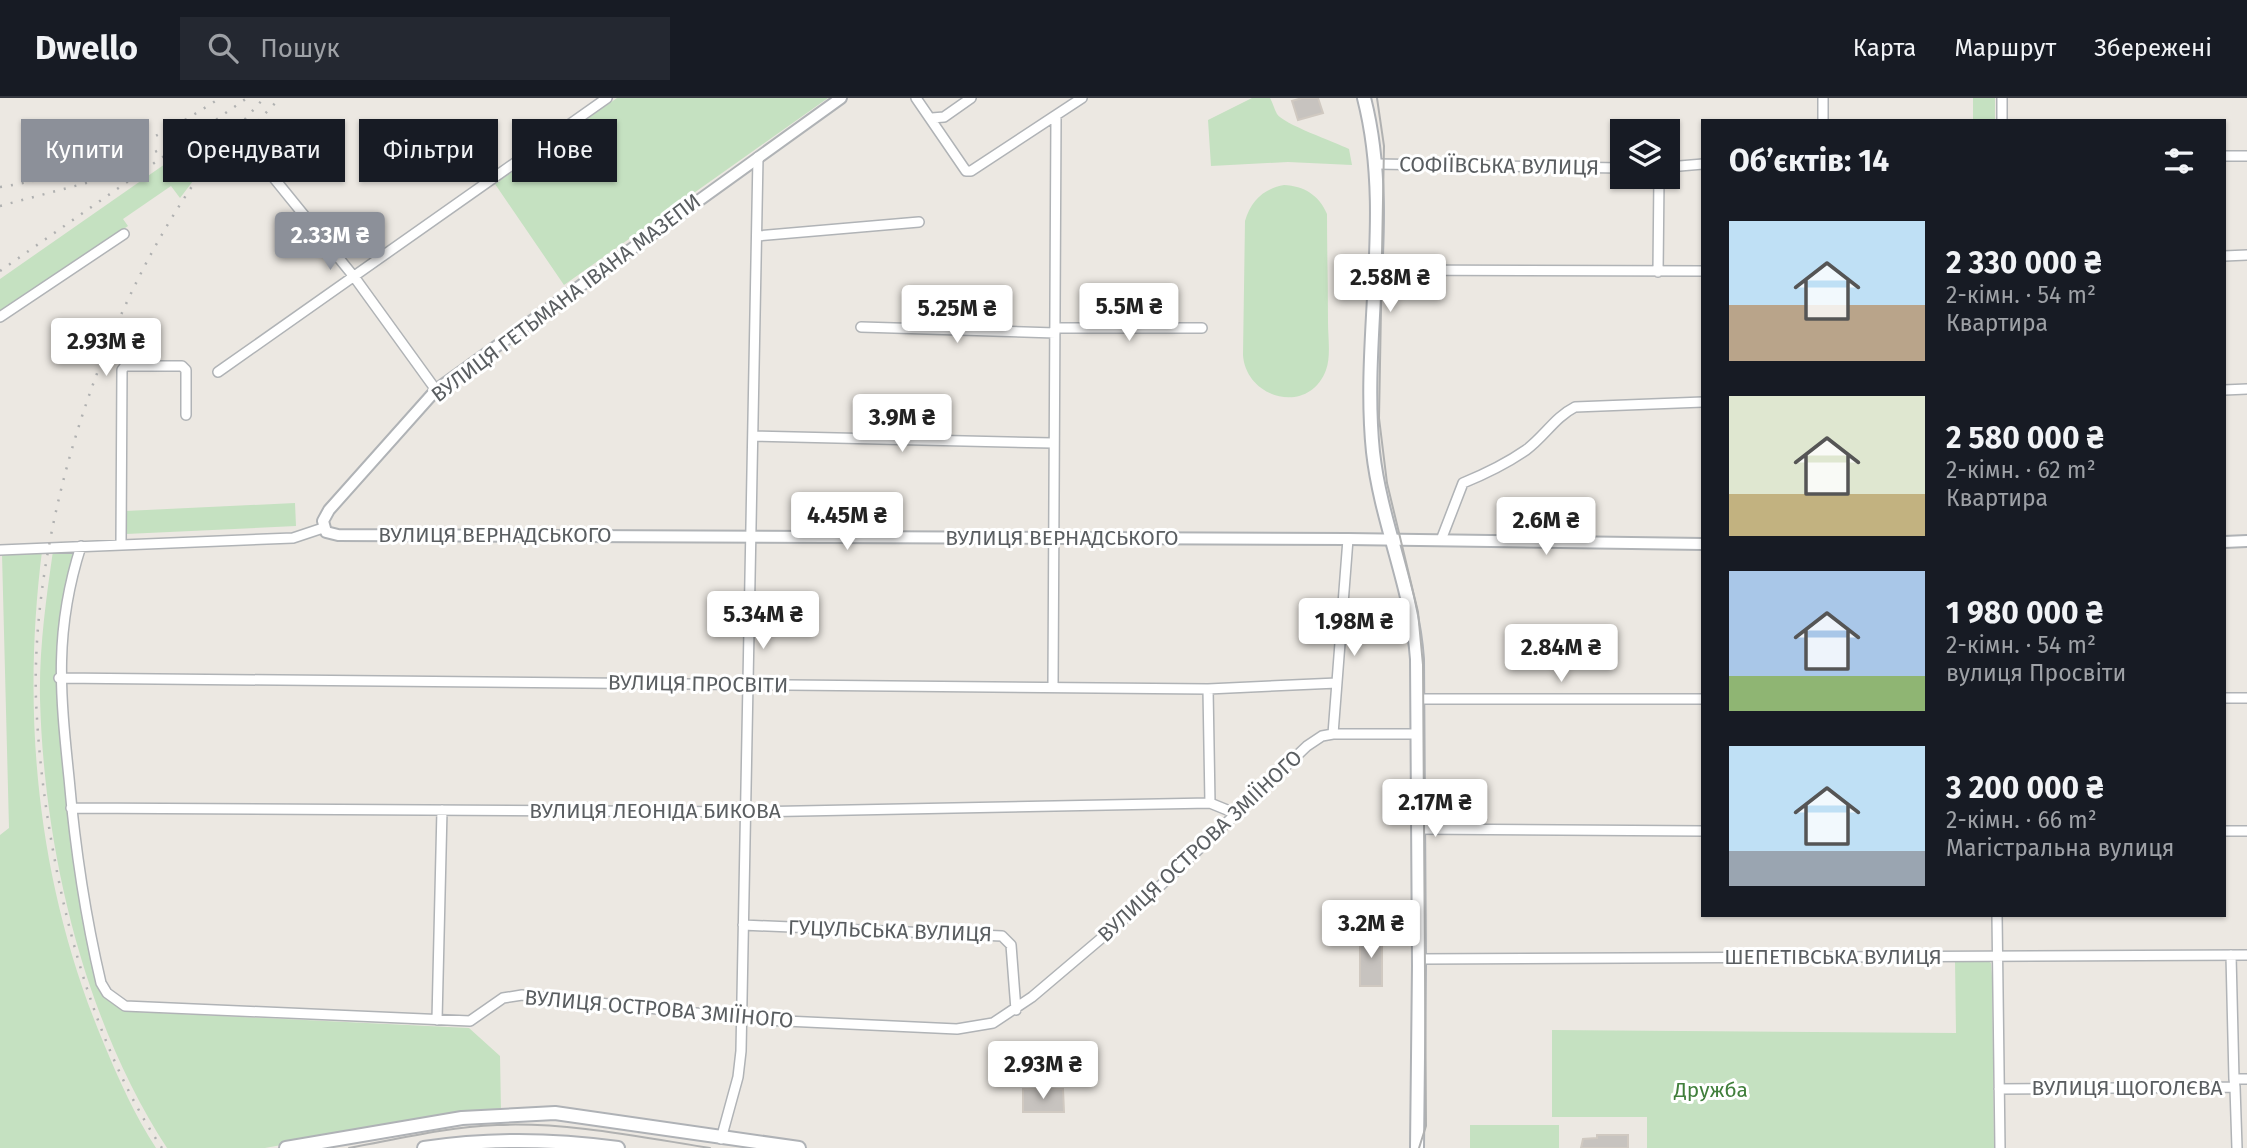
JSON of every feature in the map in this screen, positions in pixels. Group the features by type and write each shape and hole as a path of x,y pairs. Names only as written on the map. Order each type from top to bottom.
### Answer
{"main road":[{"path":"1364,98 1376,164 1373,451 1390,539 1416,638 1419,959 1417,1148"},
{"path":"286,1148 396,1128 502,1114 555,1113 721,1139 799,1148"},
{"path":"424,1148 454,1143 530,1140 618,1148"}],"street":[{"path":"218,372 607,98"},
{"name":"ВУЛИЦЯ ГЕТЬМАНА ІВАНА МАЗЕПИ","path":"323,527 329,510 436,390 841,98"},
{"path":"916,98 966,171 971,171 1082,98"},
{"path":"932,118 944,117 971,98"},
{"path":"1823,98 1823,119"},
{"path":"2001,119 2002,98"},
{"path":"1053,687 1052,443 1056,116"},
{"path":"2226,156 2247,156"},
{"path":"721,1139 738,1077 758,157"},
{"name":"СОФІЇВСЬКА ВУЛИЦЯ","path":"1376,164 1610,167"},
{"path":"1680,166 1701,164"},
{"path":"277,182 355,278 436,390"},
{"path":"1658,272 1659,189"},
{"path":"757,236 919,222"},
{"path":"0,317 124,234"},
{"path":"2226,256 2247,255"},
{"path":"1375,270 1701,271"},
{"path":"860,327 1055,330 1202,328"},
{"path":"121,544 122,370 125,366 182,366 186,370 186,415"},
{"path":"2226,390 2247,389"},
{"path":"1441,540 1463,483 1499,467 1528,449 1564,413 1575,408 1701,402"},
{"path":"753,436 1052,443"},
{"path":"0,550 293,538 323,527"},
{"name":"ВУЛИЦЯ ВЕРНАДСЬКОГО","path":"323,527 326,532 338,535 1390,539 1701,544"},
{"path":"1348,539 1333,734 1418,734"},
{"path":"2226,542 2247,541"},
{"name":"ВУЛИЦЯ ОСТРОВА ЗМІЇНОГО","path":"81,546 65,611 59,678 71,808 85,918 101,983 107,993 125,1006 470,1021 503,998 522,995 740,1018 957,1029 993,1023 1016,1010 1137,908 1307,746 1322,736 1333,734"},
{"name":"ВУЛИЦЯ ПРОСВІТИ","path":"59,678 1208,689 1337,683"},
{"path":"1208,689 1210,803"},
{"path":"2226,698 2247,698"},
{"path":"1418,699 1701,699"},
{"name":"ВУЛИЦЯ ЛЕОНІДА БИКОВА","path":"71,808 745,812 1210,803 1237,814"},
{"path":"437,1020 442,810"},
{"path":"1418,829 1701,831"},
{"path":"2226,831 2247,831"},
{"path":"1997,917 2000,1148"},
{"name":"ГУЦУЛЬСЬКА ВУЛИЦЯ","path":"743,925 1002,936 1011,945 1016,1010"},
{"path":"2231,955 2237,1148"},
{"name":"ШЕПЕТІВСЬКА ВУЛИЦЯ","path":"1419,959 2247,955"},
{"name":"ВУЛИЦЯ ЩОГОЛЄВА","path":"1999,1089 2234,1083 2247,1079"}],"green space":[{"path":"617,98 828,98 564,285 495,184 512,172 512,182 617,182 617,119 587,119"},
{"path":"1252,98 1270,98 1281,118 1349,149 1352,165 1288,162 1211,166 1208,120"},
{"path":"1973,98 1995,98 1995,119 1973,119"},
{"path":"163,165 163,182 192,182 180,198 171,186 123,219 128,226 0,312 0,279 139,182 149,182 149,175"},
{"path":"1284,185 1298,187 1310,193 1320,202 1327,214 1328,365 1318,384 1306,393 1293,397 1266,391 1255,382 1247,370 1243,355 1245,221 1259,197"},
{"path":"295,503 296,526 126,534 125,511"},
{"path":"78,549 60,637 57,678 69,809 100,986 125,1008 138,1012 469,1028 500,1056 501,1111 396,1124 265,1148 167,1148 138,1098 113,1046 91,990 60,874 50,815 40,699 44,625 53,551"},
{"path":"42,551 36,614 35,739 40,802 50,863 82,985 122,1084 156,1148 0,1148 0,835 9,828 2,554"},
{"name":"Дружба","path":"1985,959 1991,963 1992,977 1994,1148 1647,1148 1647,1117 1552,1117 1552,1030 1956,1033 1955,960"},
{"path":"1470,1125 1559,1125 1559,1148 1470,1148"}],"building":[{"path":"1318,98 1323,113 1298,120 1292,101"},
{"path":"1360,934 1382,934 1382,986 1360,986"},
{"path":"1023,1089 1063,1089 1064,1112 1023,1112"},
{"name":"Дружба","path":"1597,1135 1628,1135 1628,1148 1581,1148 1583,1139 1597,1138"}],"tram line":[{"path":"1377,98 1384,146 1379,418 1387,483 1418,612 1423,665 1426,1126 1419,1148"},
{"path":"349,1148 460,1128 497,1125 604,1131 710,1148"}],"railway":[{"path":"0,187 59,174 115,155 168,129 220,98"},
{"path":"0,271 247,98"},
{"path":"162,1148 128,1090 100,1026 62,896 52,847 37,725 37,638 44,573 57,506 96,375 122,312 151,254 183,200 201,173 264,98"},
{"path":"260,119 280,98"},
{"path":"0,206 90,182 159,150"}]}
